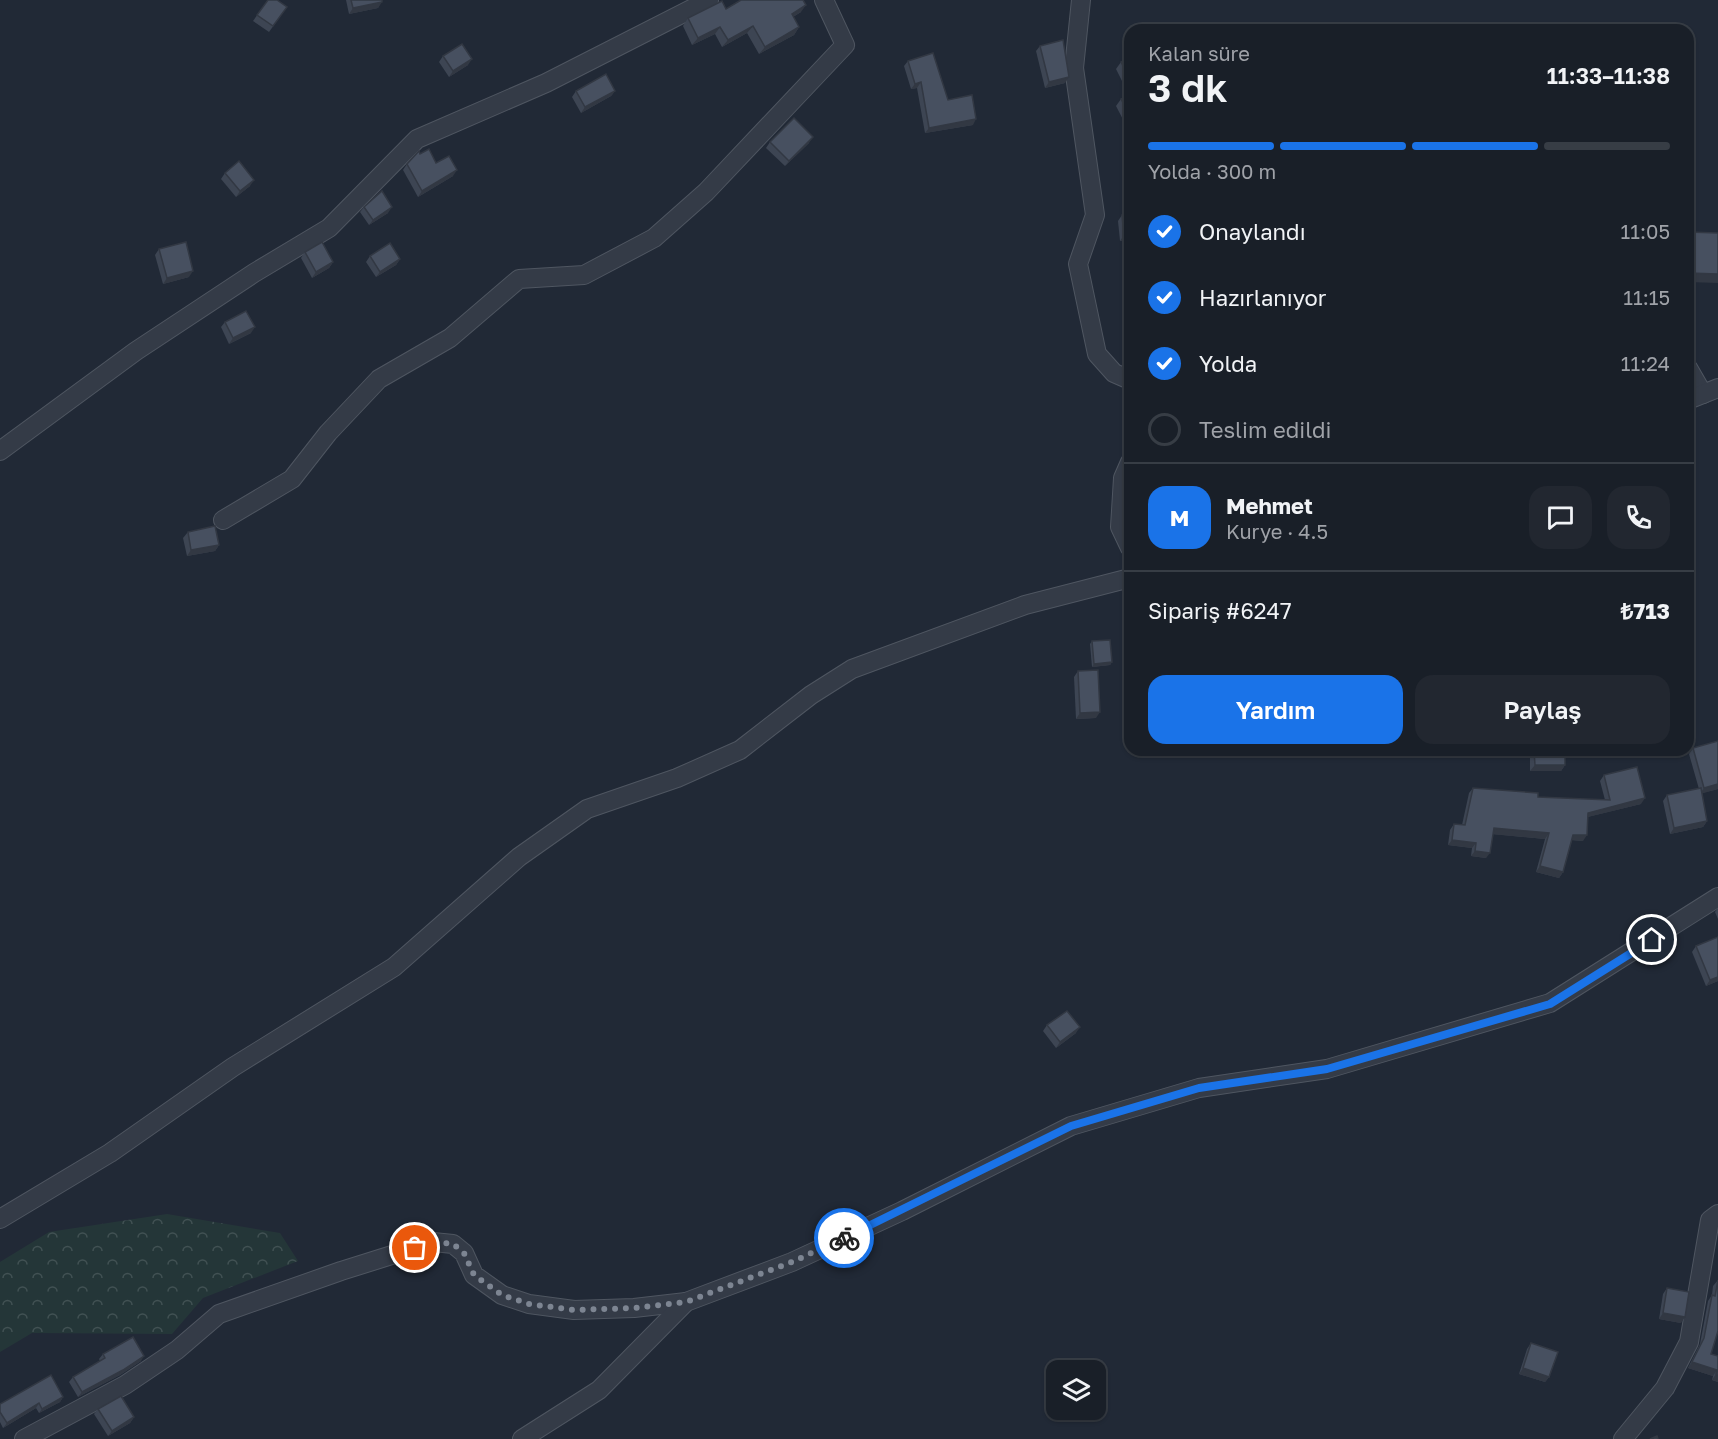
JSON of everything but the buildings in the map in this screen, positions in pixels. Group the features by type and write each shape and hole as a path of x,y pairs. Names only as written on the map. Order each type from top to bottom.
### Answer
{"street":[{"path":"0,451 136,351 254,273 328,228 417,139 546,83 709,0"},
{"path":"223,520 292,479 328,433 379,379 450,338 519,279 584,275 654,238 706,192 845,45 824,0"},
{"path":"1081,0 1074,68 1095,215 1078,264 1097,354 1114,373 1124,377"},
{"path":"1694,379 1703,394"},
{"path":"1124,476 1119,526 1124,536"},
{"path":"0,1219 110,1153 233,1067 394,967 519,857 587,809 677,778 740,750 811,695 852,669 1025,605 1124,580"},
{"path":"24,1439 125,1385 177,1350 219,1314 341,1271 433,1242 453,1244 464,1253 474,1275 502,1295 529,1304 574,1310 634,1308 686,1302 792,1262 902,1211 1071,1126 1199,1088 1327,1069 1550,1004 1718,897"},
{"path":"1623,1439 1665,1388 1689,1342 1710,1220 1718,1214"},
{"path":"522,1439 599,1390 686,1302"}],"green space":[{"path":"167,1214 280,1233 298,1261 203,1298 172,1334 32,1333 0,1352 0,1262 49,1232"}],"way so far":[{"path":"415,1248 433,1242 453,1244 464,1253 474,1275 502,1295 529,1304 574,1310 634,1308 686,1302 792,1262 844,1238"}],"route":[{"path":"844,1238 1071,1126 1199,1088 1327,1069 1550,1004 1652,940"}]}
